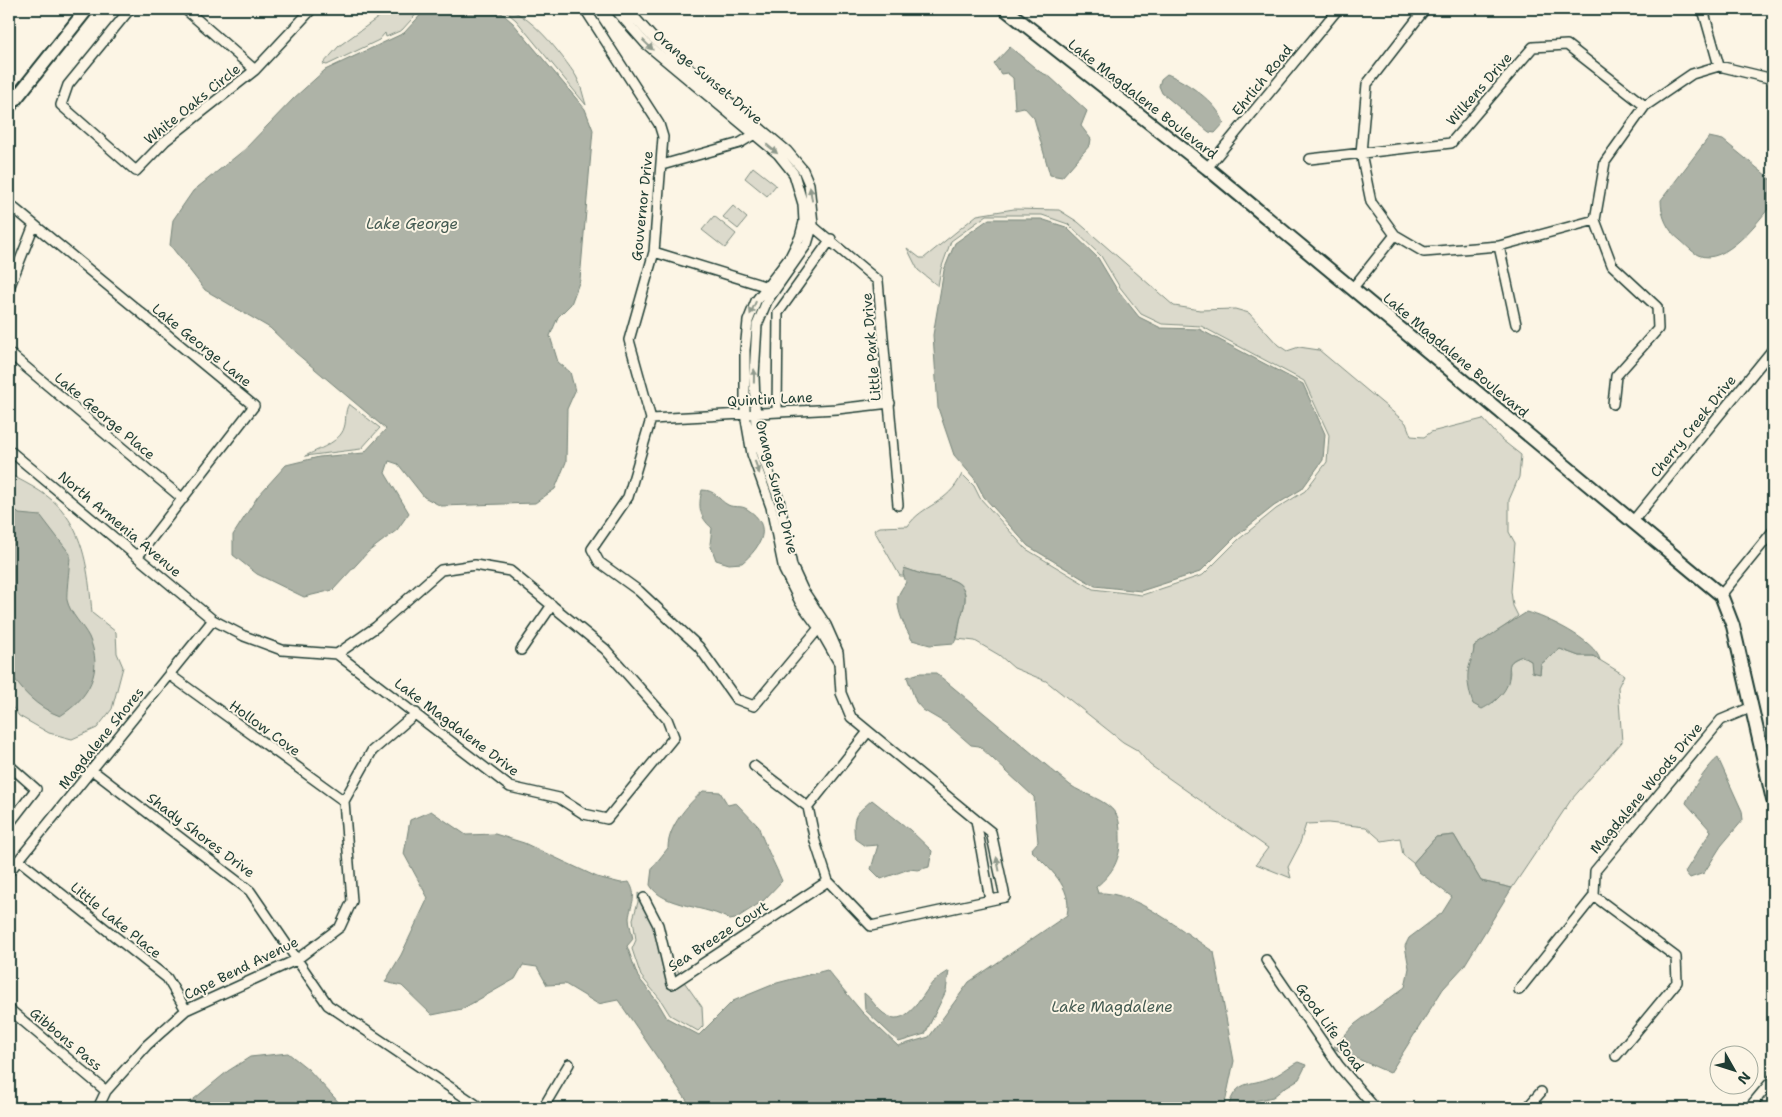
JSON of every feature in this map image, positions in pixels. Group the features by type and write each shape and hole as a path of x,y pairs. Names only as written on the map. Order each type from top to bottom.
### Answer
{"street":[{"path":"9,107 87,9"},
{"name":"White Oaks Circle","path":"130,9 68,85 61,105 136,171 165,141 255,70 312,9"},
{"path":"185,9 255,70"},
{"name":"Gouvernor Drive","path":"585,9 658,124 663,137 654,252 629,340 651,419"},
{"name":"Orange Sunset Drive","path":"615,9 646,44 758,131 787,151 803,170 809,184 809,223 771,288 756,301 748,321 745,350 752,454 771,507 784,570 800,602 823,626 838,652 840,693 850,717 867,733 991,832 1005,897 990,900"},
{"name":"Orange Sunset Drive","path":"627,9 667,50 758,131"},
{"name":"Lake Magdalene Boulevard","path":"1005,9 1207,168 1721,595 1734,626 1773,800"},
{"name":"Ehrlich Road","path":"1207,168 1338,9"},
{"path":"1425,9 1367,84 1361,153 1371,202 1395,236 1424,252 1500,246 1595,220"},
{"path":"1699,9 1704,13 1718,66"},
{"name":"Wilkens Drive","path":"1310,159 1451,143 1533,47 1567,45 1645,106"},
{"path":"1613,404 1616,376 1658,329 1657,307 1612,265 1595,220 1605,162 1645,106 1692,74 1718,66 1773,78"},
{"path":"662,165 740,143 758,131"},
{"name":"Lake George Lane","path":"9,204 254,406 138,556"},
{"name":"Little Park Drive","path":"809,223 878,282 898,505"},
{"path":"9,288 34,225"},
{"path":"1352,289 1395,236"},
{"path":"777,412 778,313 831,240"},
{"path":"1500,246 1516,324"},
{"path":"654,252 771,288"},
{"name":"Cherry Creek Drive","path":"1633,521 1773,349"},
{"name":"Lake George Place","path":"9,353 183,499"},
{"name":"Quintin Lane","path":"651,419 750,414 890,403"},
{"path":"651,419 628,497 592,549 599,562 639,591 699,647 736,699 754,706 823,626"},
{"name":"North Armenia Avenue","path":"9,450 213,620"},
{"path":"1721,595 1773,531"},
{"name":"Lake Magdalene Drive","path":"475,565 510,571 605,649 667,720 674,737 607,819 584,814 560,798 510,787 416,713 336,654 376,626 441,570 475,565"},
{"path":"521,650 552,605"},
{"path":"213,620 244,636 282,650 336,654"},
{"name":"Magdalene Shores","path":"9,872 213,620"},
{"name":"Hollow Cove","path":"170,675 344,802"},
{"name":"Magdalene Woods Drive","path":"1594,896 1595,871 1721,720 1752,706"},
{"path":"344,802 372,751 416,713"},
{"path":"808,807 867,733"},
{"path":"9,765 36,789 9,824"},
{"path":"754,766 808,807 815,841 828,881 871,926 990,900 976,820"},
{"name":"Shady Shores Drive","path":"92,770 250,890 296,960 328,1004 481,1108"},
{"name":"Cape Bend Avenue","path":"98,1108 106,1091 147,1045 186,1010 296,960 340,927 352,901 344,802"},
{"name":"Little Lake Place","path":"19,860 167,978 186,1010"},
{"name":"Sea Breeze Court","path":"644,898 658,925 672,984 828,881"},
{"path":"1519,990 1594,896 1676,957 1677,982 1616,1056"},
{"name":"Good Life Road","path":"1266,960 1339,1066 1375,1108"},
{"name":"Gibbons Pass","path":"9,1009 106,1091"},
{"path":"543,1108 569,1064"},
{"path":"1749,1108 1773,1079"},
{"path":"1527,1108 1541,1092"}],"shaded area":[{"path":"390,9 421,9 402,30 386,37 385,33 379,40 327,65 323,64 339,46"},
{"path":"503,9 523,17 554,46 576,76 586,105 516,20"},
{"path":"753,167 776,185 767,196 745,178"},
{"path":"733,206 747,218 738,229 723,217"},
{"path":"1014,209 1059,210 1078,222 1174,306 1200,310 1235,309 1249,313 1278,345 1287,351 1299,347 1319,350 1406,423 1411,436 1424,437 1431,432 1483,419 1502,440 1521,455 1519,477 1509,500 1509,532 1515,543 1511,591 1513,606 1518,616 1497,633 1474,646 1473,659 1468,672 1493,703 1507,683 1510,664 1522,656 1531,661 1540,674 1541,664 1560,649 1579,656 1593,656 1624,675 1618,687 1622,742 1571,800 1512,888 1481,881 1454,835 1436,837 1413,863 1403,855 1400,838 1382,841 1366,827 1328,823 1306,824 1299,846 1288,867 1291,878 1256,864 1268,848 1150,765 1137,750 1123,742 1046,681 1014,668 999,655 975,641 957,639 965,597 961,585 949,579 924,575 904,568 904,576 900,576 874,530 880,527 908,526 920,513 950,492 962,474 974,486 980,498 1026,549 1093,589 1142,595 1203,575 1238,540 1276,509 1305,491 1327,462 1329,435 1304,381 1201,326 1162,324 1141,314 1119,286 1101,256 1068,224 1042,215 987,215 951,241 941,269 938,286 918,270 907,248 920,258 924,258 977,215"},
{"path":"714,216 736,234 725,248 702,230"},
{"path":"349,404 380,428 361,449 305,456 328,445 342,433"},
{"path":"9,474 47,496 65,514 78,536 82,549 88,574 92,613 116,632 117,653 123,667 112,709 97,728 72,739 49,733 19,716 9,703"},
{"path":"638,893 648,901 665,948 685,983 702,1007 703,1026 698,1031 670,1015 660,999 641,976 632,949 636,940 633,919 638,902"}],"water":[{"name":"Lake George","path":"426,9 497,9 513,23 585,109 593,130 580,280 571,304 558,317 550,336 558,362 570,372 575,391 567,409 566,462 555,489 535,503 441,506 424,497 398,464 389,461 385,473 409,513 397,530 368,552 333,590 304,597 257,574 233,555 233,535 258,496 286,465 319,457 364,453 386,429 296,353 270,328 205,290 170,245 173,220 193,191 244,150 294,98 325,70 404,33"},
{"path":"1010,47 1040,72 1049,76 1087,111 1081,126 1091,139 1090,145 1062,177 1050,175 1034,118 1024,107 1015,109 1013,78 1007,73 1001,74 994,64"},
{"path":"1167,74 1192,87 1215,108 1224,123 1215,133 1209,132 1162,93 1159,86 1161,79"},
{"path":"1709,137 1723,140 1773,181 1773,203 1740,240 1719,254 1708,257 1696,254 1675,236 1668,227 1662,212 1661,200"},
{"path":"989,219 1041,219 1066,227 1098,258 1116,288 1139,317 1161,328 1199,329 1303,384 1325,434 1323,460 1302,489 1274,506 1235,537 1200,572 1141,591 1095,586 1028,546 984,497 974,478 954,455 938,408 933,335 944,270 955,243"},
{"path":"702,490 713,493 728,505 747,509 760,522 762,536 759,543 742,563 729,564 716,560 710,544 712,528 704,520 701,511"},
{"path":"9,503 19,514 41,516 70,554 67,600 71,610 89,637 93,649 95,661 91,682 79,701 60,716 44,708 30,697 18,684 9,669"},
{"path":"904,568 924,575 949,579 961,586 965,598 954,643 930,645 912,640 898,608 899,595 906,582 903,574"},
{"path":"1527,612 1557,624 1580,637 1596,652 1600,660 1593,656 1579,656 1560,649 1541,664 1540,674 1532,672 1531,661 1522,656 1510,664 1508,682 1503,692 1496,700 1482,709 1473,704 1468,685 1469,666 1474,646"},
{"name":"Lake Magdalene","path":"920,673 936,673 1070,785 1112,809 1116,814 1120,828 1119,852 1115,865 1096,887 1098,893 1113,894 1128,899 1159,914 1214,952 1234,1061 1224,1108 692,1108 618,1000 598,1004 565,984 547,985 537,967 523,965 515,979 462,1009 432,1015 402,986 385,982 401,955 428,898 404,854 410,820 431,811 466,835 495,834 524,843 597,877 621,883 629,882 633,891 629,918 633,939 627,946 638,977 657,1001 667,1018 699,1035 733,1001 777,983 827,970 862,1012 898,1046 929,1037 969,982 1067,915 1068,905 1063,887 1058,879 1031,850 1038,842 1034,797 979,746 971,745 947,724 923,710 916,702 907,677"},
{"path":"1718,758 1742,811 1743,820 1721,846 1704,873 1690,878 1685,872 1711,831 1686,803 1700,779"},
{"path":"703,791 720,792 728,805 736,803 759,827 782,881 763,901 735,919 730,920 710,911 665,898 650,885 652,868 668,848 671,832 675,824"},
{"path":"872,800 910,830 932,851 929,867 918,870 909,869 881,879 871,869 878,845 865,846 855,839 854,825 858,813"},
{"path":"1454,835 1481,881 1512,888 1464,966 1443,989 1390,1073 1333,1048 1355,1024 1405,987 1409,968 1405,946 1409,938 1442,913 1452,897 1419,872 1413,863 1436,837"},
{"path":"949,971 946,991 925,1034 899,1042 865,1010 864,993 883,1013 899,1018 906,1015 918,1003 933,982"},
{"path":"288,1053 308,1069 344,1108 183,1108 228,1071 250,1057"},
{"path":"1298,1062 1306,1065 1299,1079 1273,1097 1249,1102 1236,1108 1228,1108 1235,1092 1244,1085 1274,1077"}]}
